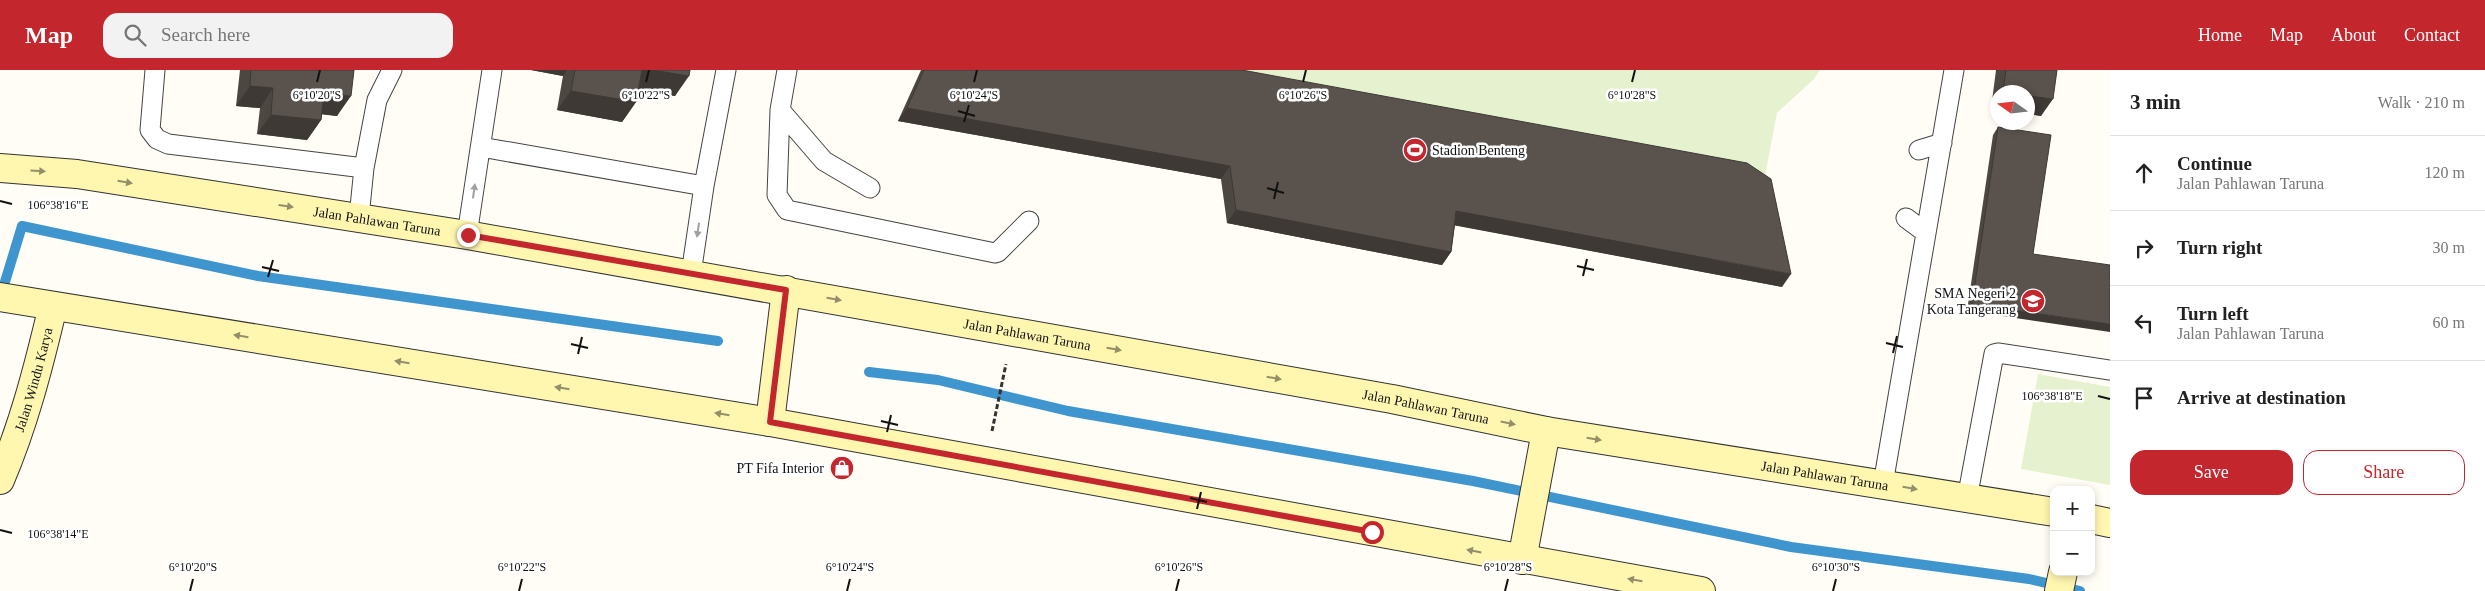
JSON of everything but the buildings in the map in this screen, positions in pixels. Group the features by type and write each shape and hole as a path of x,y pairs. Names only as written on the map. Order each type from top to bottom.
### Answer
{"main road":[{"name":"Jalan Pahlawan Taruna","path":"0,168 77,174 468,235 1392,399 1546,431 2050,511"},
{"path":"770,422 786,290"},
{"path":"0,297 1525,547 1701,591"},
{"name":"Jalan Windu Karya","path":"0,480 11,455 35,378 42,304"},
{"path":"1525,547 1546,431"},
{"path":"2095,520 2110,523"},
{"path":"2058,591 2062,576"}],"lane":[{"path":"155,70 150,130 157,139 168,144 364,168"},
{"path":"359,217 364,168 377,100 392,70"},
{"path":"468,235 492,70"},
{"path":"691,274 704,186 726,70"},
{"path":"787,70 780,110 777,195 787,210 995,253 1029,221"},
{"path":"1883,484 1954,70"},
{"path":"780,110 824,162 870,188"},
{"path":"1919,150 1942,142"},
{"path":"481,147 704,186"},
{"path":"1906,218 1925,232"},
{"path":"1968,499 1994,354 1998,353 2110,370"}],"path":[{"path":"992,430 1004,374"}],"green space":[{"name":"Stadion Benteng","path":"923,70 1820,70 1814,79 1777,113 1762,192 1448,224 1442,265 1227,223 1221,179"},
{"path":"2038,374 2110,387 2110,485 2021,469"}],"waterway":[{"path":"1,295 22,226 258,276 718,341"},
{"path":"869,372 938,380 1068,411 1473,481 1791,547 2029,579 2080,591"}],"place":[{"name":"Stadion Benteng","path":"1415,150"},
{"name":"SMA Negeri 2 Kota Tangerang","path":"2033,301"},
{"name":"PT Fifa Interior","path":"842,468"}],"route":[{"path":"468,235 786,290 770,422 1372,532"}]}
